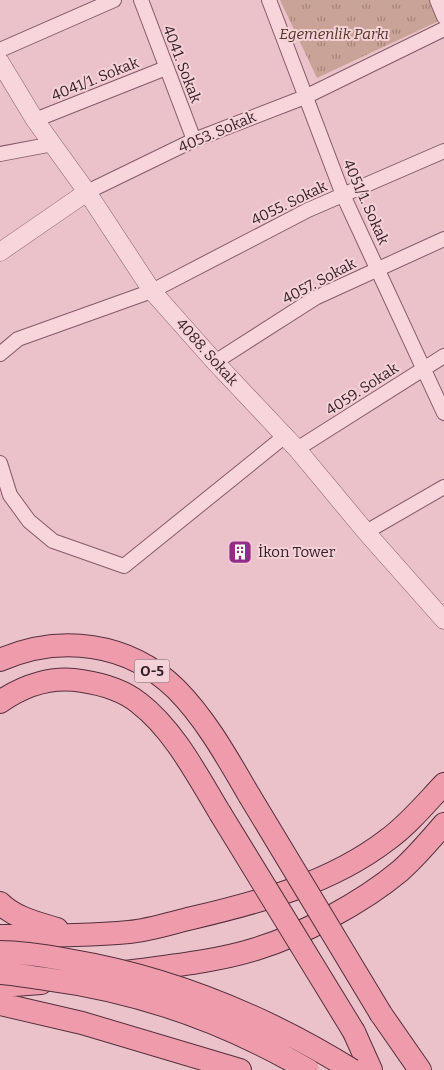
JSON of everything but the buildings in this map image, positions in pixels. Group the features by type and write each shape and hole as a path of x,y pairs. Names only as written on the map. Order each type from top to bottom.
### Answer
{"main road":[{"name":"O-5","path":"0,660 35,648 65,644 99,648 135,661 164,680 182,696 212,736 381,1014 420,1070"},
{"name":"O-5","path":"0,702 25,687 52,680 77,680 117,690 138,702 163,727 184,755 354,1032 371,1070"},
{"path":"0,936 130,932 154,928 255,902 300,887 352,862 387,841 407,824 444,784"},
{"path":"0,986 46,983 150,970 208,960 269,945 308,929 384,883 412,860 444,824"},
{"path":"0,904 26,919 77,935"},
{"path":"0,952 56,958 96,965 190,991 264,1022 312,1046 352,1070"},
{"path":"0,973 90,986 169,1007 246,1037 308,1070"},
{"path":"0,1004 74,1021 240,1070"}],"street":[{"path":"0,50 114,0"},
{"name":"4041. Sokak","path":"141,0 194,140"},
{"name":"4051/1. Sokak","path":"269,0 343,195 444,413"},
{"path":"437,0 444,17"},
{"name":"4053. Sokak","path":"0,252 87,192 194,140 305,97 444,28"},
{"name":"4088. Sokak","path":"0,62 35,120 87,192 152,291 215,362 285,436 444,620"},
{"name":"4041/1. Sokak","path":"35,120 166,68"},
{"path":"0,154 53,144"},
{"name":"4055. Sokak","path":"0,354 18,339 152,291 308,210 444,151"},
{"name":"4057. Sokak","path":"215,362 315,298 444,239"},
{"name":"4059. Sokak","path":"297,450 444,356"},
{"path":"0,463 10,495 29,521 53,541 124,566 285,436"},
{"path":"366,532 444,487"}],"green space":[{"name":"Egemenlik Parkı","path":"280,0 432,0 441,20 317,78"}],"place":[{"name":"İkon Tower","path":"240,552"}]}
